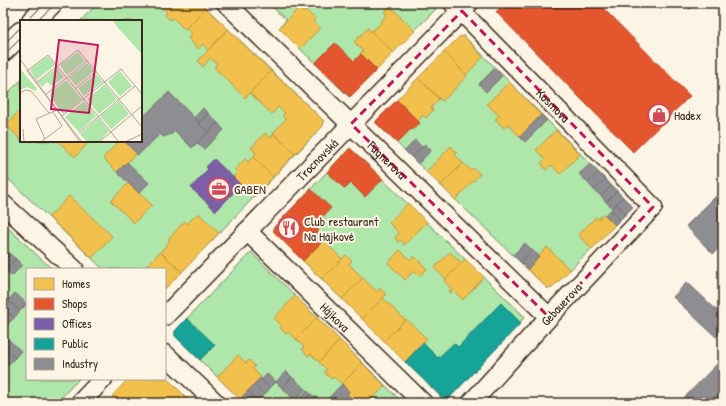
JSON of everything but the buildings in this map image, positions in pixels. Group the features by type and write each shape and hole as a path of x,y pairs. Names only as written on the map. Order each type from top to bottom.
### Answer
{"street":[{"path":"33,20 51,3"},
{"name":"Fügnerova","path":"226,3 549,317"},
{"name":"Trocnovská","path":"166,315 351,124 461,6"},
{"name":"Kosmova","path":"461,6 653,207"},
{"path":"3,50 20,33"},
{"path":"3,204 73,268"},
{"name":"Gebauerova","path":"471,403 549,317 653,207"},
{"name":"Hájkova","path":"247,231 423,403"},
{"path":"166,355 216,403"},
{"path":"80,403 102,380"}],"path":[{"path":"3,11 11,3"}],"highlighted area":[{"path":"462,11 653,207 549,317 351,124"}],"green space":[{"path":"98,3 201,3 323,120 323,126 166,288 166,268 102,268 3,174 3,98 20,81 20,142 142,142 142,20 81,20"},
{"path":"268,3 430,3 436,9 349,97 279,28 286,20"},
{"path":"464,36 633,207 552,288 547,288 376,123 376,121 459,37"},
{"path":"350,148 525,317 446,402 274,232 274,227"},
{"path":"3,223 51,268 26,268 26,380 78,380 56,403 3,403"},
{"path":"251,252 403,403 244,403 175,336 175,331"}],"tram line":[{"path":"28,20 45,3"},
{"path":"38,20 56,3"},
{"path":"3,45 20,28"},
{"path":"3,56 20,39"}],"place":[{"name":"Hadex","path":"659,115"},
{"name":"GABEN","path":"219,189"},
{"name":"Club restaurant Na Hájkové","path":"289,228"}]}
